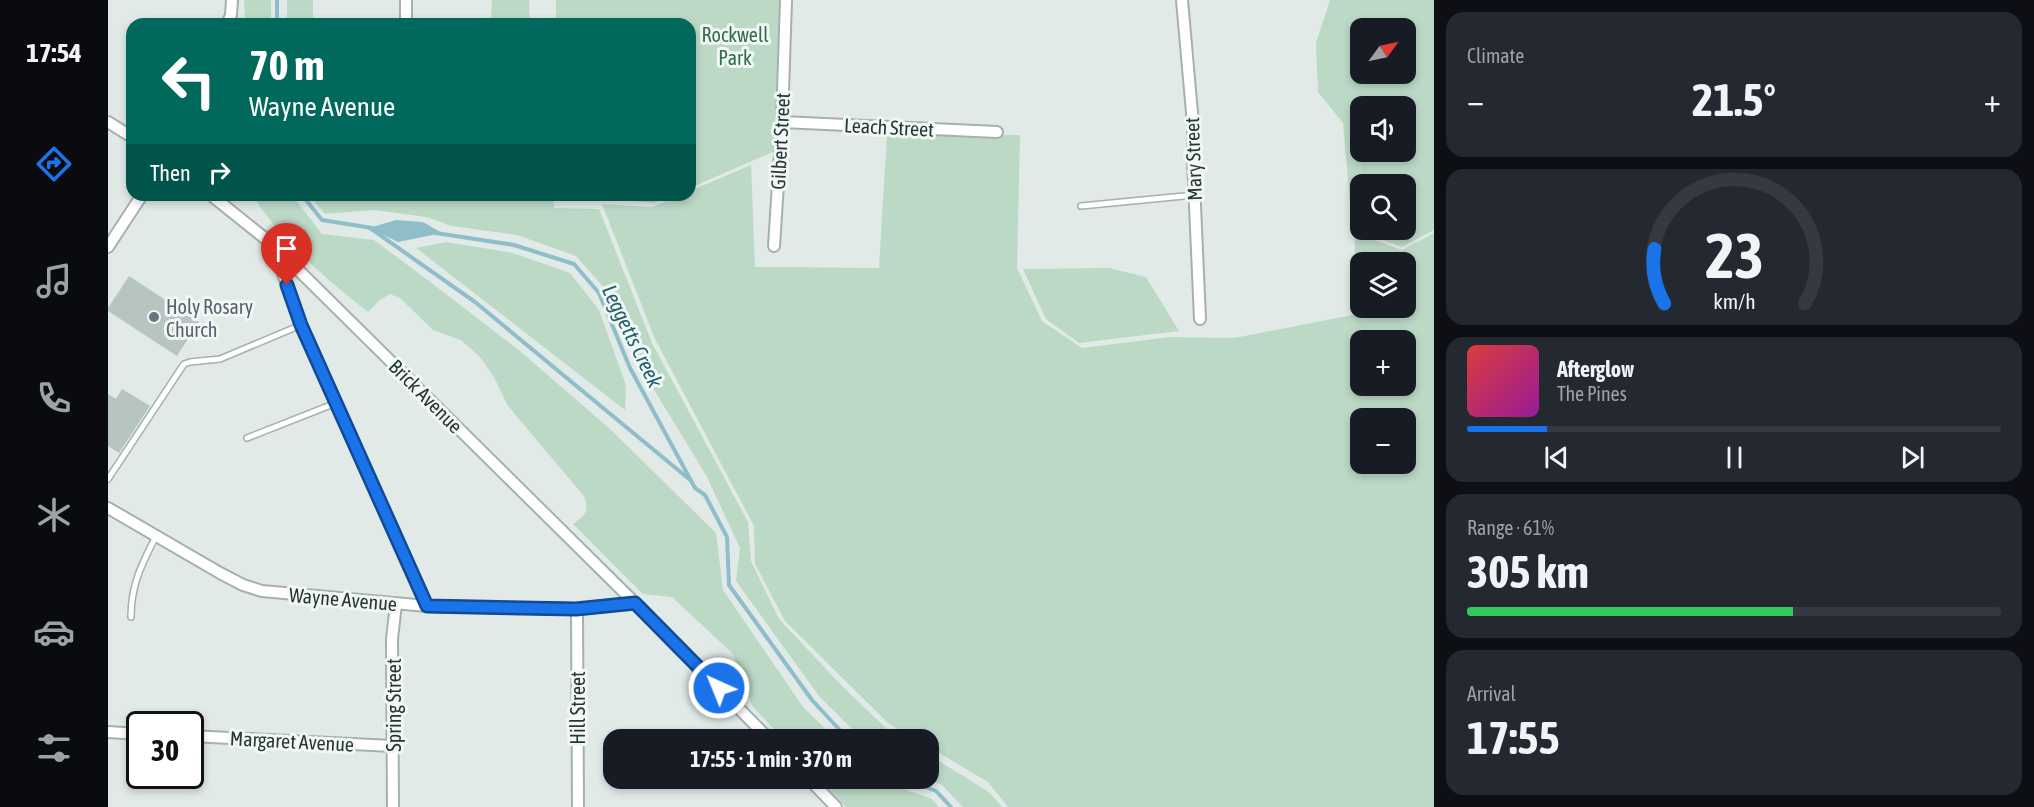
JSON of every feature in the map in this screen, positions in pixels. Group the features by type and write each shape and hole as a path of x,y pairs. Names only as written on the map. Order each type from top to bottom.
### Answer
{"street":[{"path":"230,18 232,0"},
{"path":"406,0 406,18"},
{"name":"Gilbert Street","path":"774,246 782,122 786,0"},
{"name":"Mary Street","path":"1182,0 1193,124 1200,319"},
{"path":"108,122 126,133"},
{"name":"Leach Street","path":"782,122 997,132"},
{"path":"108,247 138,201"},
{"name":"Brick Avenue","path":"218,201 272,244 759,729"},
{"path":"272,244 301,325 427,606"},
{"name":"Wayne Avenue","path":"108,508 243,585 262,591 427,606 576,609 635,603"},
{"name":"Spring Street","path":"393,807 392,639 396,604"},
{"name":"Hill Street","path":"576,609 578,807"},
{"path":"108,732 126,733"},
{"name":"Margaret Avenue","path":"204,737 393,746"},
{"path":"819,789 836,807"}],"lane":[{"path":"1081,206 1194,195"},
{"path":"108,479 184,364 220,359 301,325"},
{"path":"247,438 336,402"},
{"path":"131,617 131,597 137,575 156,536"}],"green space":[{"path":"244,0 271,0 271,18 245,17"},
{"path":"287,0 313,0 313,18 287,18"},
{"path":"492,0 529,0 530,18 491,18"},
{"name":"Rockwell Park","path":"556,0 782,0 775,151 696,185 696,18 556,18"},
{"path":"1330,0 1434,0 1434,230 1416,240 1416,174 1350,174 1350,205 1343,123 1318,92 1316,43"},
{"path":"887,134 1020,135 1017,268 1042,321 1082,348 1170,337 1234,338 1350,316 1350,318 1416,318 1416,252 1355,252 1354,240 1374,240 1402,250 1434,233 1434,807 1008,807 988,782 939,753 939,729 898,729 889,724 785,621 755,564 754,526 655,339 602,204 652,207 666,201 696,201 696,188 751,165 755,267 879,268"},
{"path":"256,201 297,201 322,234 374,240 520,351 610,429 716,533 723,590 803,707 826,729 774,729 753,707 733,654 672,597 643,594 573,524 585,513 584,496 508,406 494,377 480,357 461,340 433,330 400,298 390,294 368,312 320,272 277,228"},
{"path":"314,201 553,201 554,208 599,209 652,343 748,522 751,561 779,619 841,685 887,729 852,729 819,696 736,581 740,548 707,477 639,365 607,291 576,256 517,235 452,226 426,217 374,210 325,214"},
{"path":"632,201 659,201 654,203"},
{"path":"1384,240 1415,240 1402,247"},
{"path":"446,242 513,253 570,273 599,310 626,385 625,410 416,248"},
{"path":"1109,268 1146,277 1179,331 1079,343 1046,319 1023,269"},
{"path":"939,761 989,792 1002,807 963,807 939,784"},
{"path":"829,789 904,789 932,799 939,807 846,807"}],"water":[{"path":"396,220 423,222 442,233 398,242 369,228"}],"building":[{"name":"Holy Rosary Church","path":"129,276 199,322 177,356 108,311"},
{"path":"122,389 150,406 119,453 108,446 108,394 116,399"}],"waterway":[{"name":"Leggetts Creek","path":"277,0 277,18"},
{"name":"Leggetts Creek","path":"307,201 322,220 372,228"},
{"name":"Leggetts Creek","path":"370,228 475,302 689,479"},
{"name":"Leggetts Creek","path":"436,233 514,245 574,264 599,293 630,368 695,488 705,495 727,537 729,585 812,700 839,729"},
{"name":"Leggetts Creek","path":"931,789 936,791 951,807"}],"place":[{"name":"Holy Rosary Church","path":"154,317"}],"route":[{"path":"287,285 301,325 427,606 576,609 635,603 719,688"}]}
